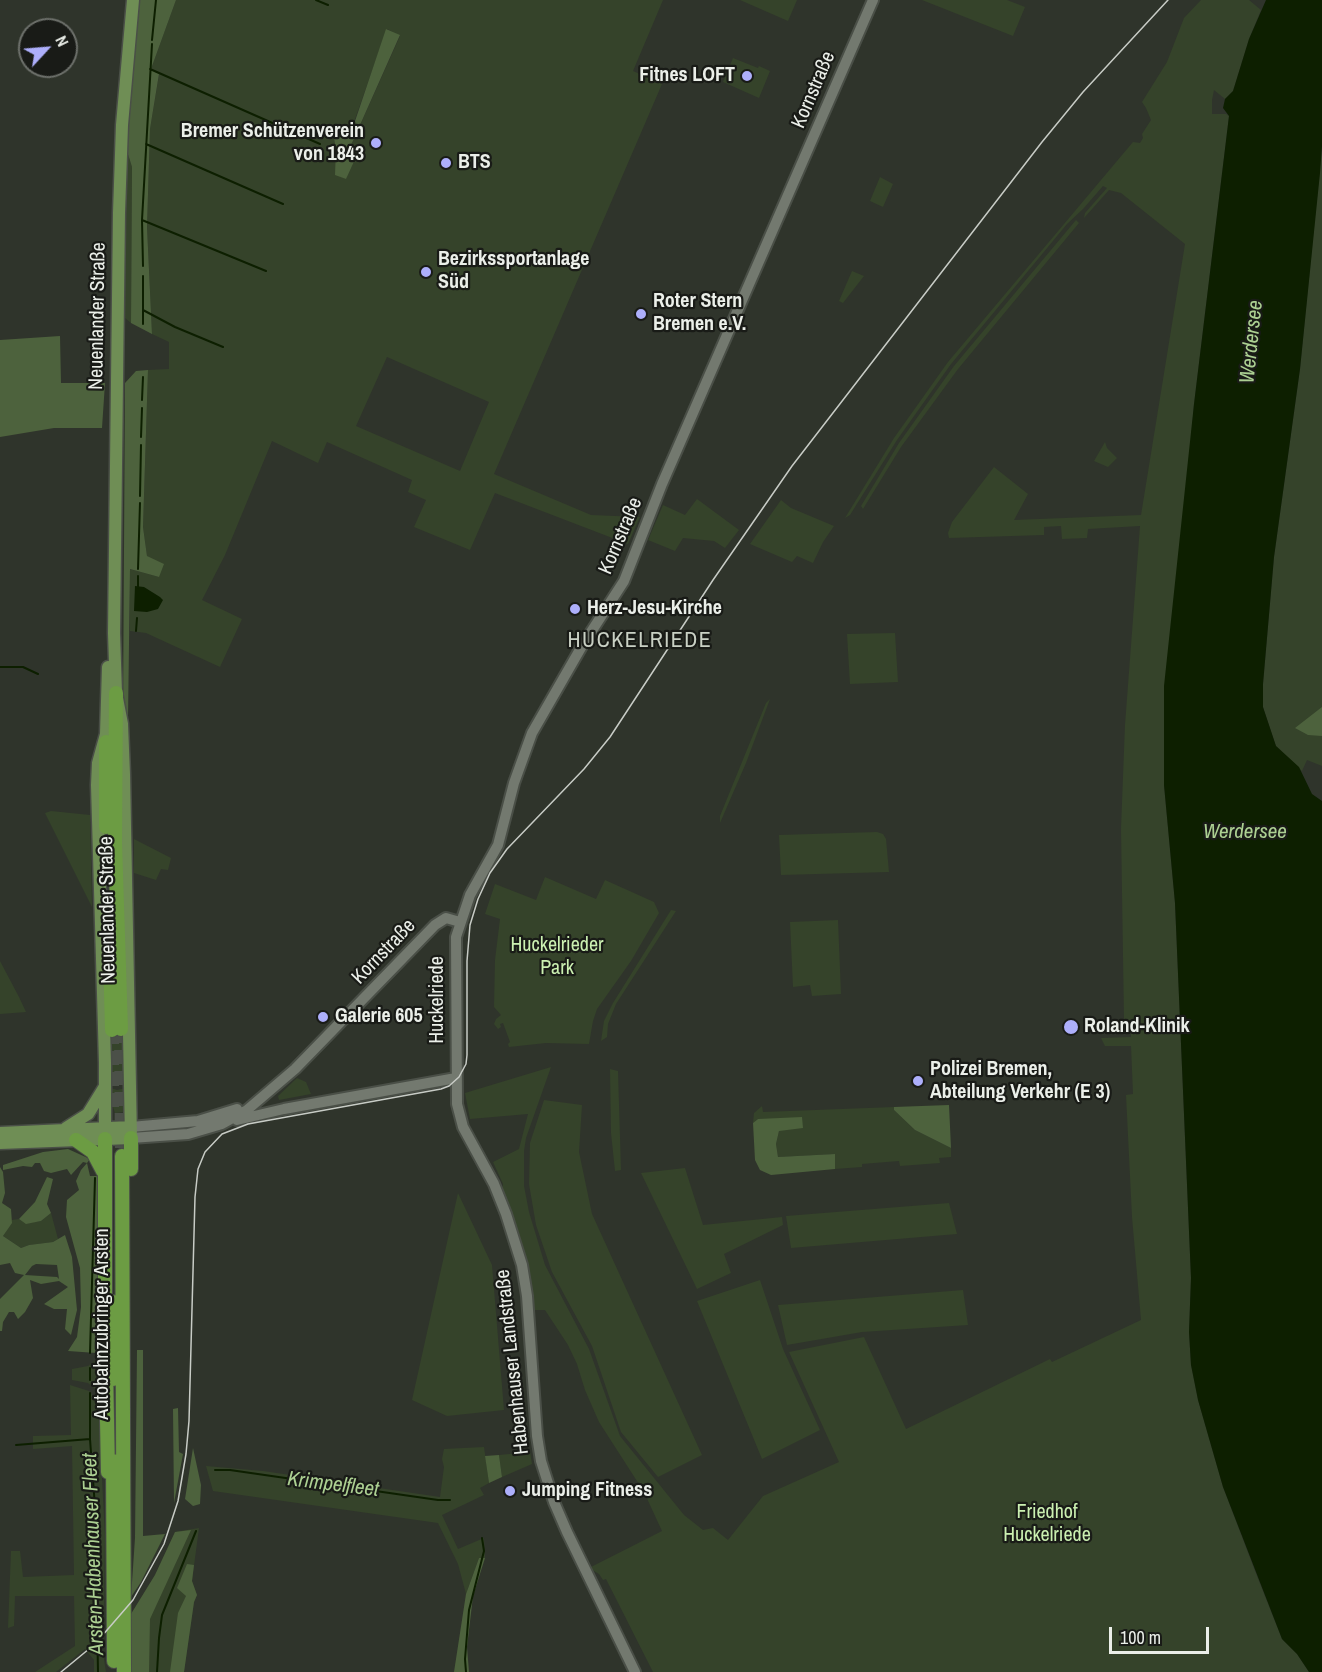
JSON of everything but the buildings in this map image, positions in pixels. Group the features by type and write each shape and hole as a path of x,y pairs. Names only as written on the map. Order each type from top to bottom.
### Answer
{"highway":[{"name":"Neuenlander Straße","path":"106,734 105,789 117,1030 116,693"},
{"path":"123,1540 131,1505 132,1481 127,1131"},
{"path":"105,1133 106,1406 108,1469 114,1509"},
{"path":"76,1140 93,1152 104,1173"},
{"name":"Autobahnzubringer Arsten","path":"114,1672 117,1156 124,1672"}],"main road":[{"name":"Neuenlander Straße","path":"127,1131 129,1082 124,774 122,724 116,693 114,633 119,213 122,114 133,0"},
{"name":"Neuenlander Straße","path":"105,1133 97,784 98,763 106,734 108,668 114,633"},
{"path":"105,1084 118,1086 129,1082"},
{"path":"63,1129 88,1114 105,1084"},
{"path":"105,1084 111,1111 127,1131"},
{"path":"0,1133 63,1129 105,1133"},
{"path":"0,1143 76,1140 105,1133 127,1131"}],"street":[{"name":"Kornstraße","path":"127,1131 183,1135 222,1124 247,1110 295,1069 435,925 446,918 460,922 477,879 498,845 514,783 532,734 625,578 662,484 873,0"},
{"name":"Huckelriede","path":"456,1078 456,940 460,922"},
{"path":"222,1124 284,1109 456,1078"},
{"name":"Habenhauser Landstraße","path":"456,1078 455,1094 460,1119 494,1184 514,1237 524,1272 537,1436 549,1487 570,1540 635,1672"},
{"name":"Kornstraße","path":"127,1131 198,1121 257,1101"},
{"path":"257,1101 284,1109"}],"green space":[{"path":"176,0 663,0 633,71 662,84 494,474 591,515 640,517 628,544 495,493 470,550 414,527 426,500 408,492 412,480 327,442 318,463 272,441 225,555 202,600 242,619 220,667 146,633 130,631 130,569 159,577 147,556 143,527 148,370 169,369 169,342 152,334 147,227 150,129 159,75 151,69","holes":["387,29 400,36 348,152 346,179 336,174 336,149 332,129 349,136","387,357 489,402 460,471 356,426"]},
{"path":"740,0 797,0 788,21"},
{"path":"922,0 1007,0 1025,7 1013,36"},
{"name":"Friedhof Huckelriede","path":"1201,0 1249,0 1261,10 1249,39 1233,91 1225,99 1214,90 1212,100 1212,114 1229,116 1194,404 1164,785 1175,903 1191,1278 1189,1332 1191,1365 1198,1400 1223,1487 1255,1571 1282,1639 1297,1654 1309,1672 653,1672 606,1579 603,1580 599,1574 589,1568 662,1531 644,1492 599,1422 568,1345 545,1310 534,1310 527,1264 519,1235 502,1191 503,1184 493,1162 519,1149 528,1114 470,1119 465,1093 551,1067 526,1138 524,1151 524,1186 529,1212 545,1265 589,1349 620,1436 684,1515 703,1530 713,1528 728,1540 763,1496 839,1462 789,1352 864,1337 906,1429 1050,1359 1052,1362 1141,1320 1132,1217 1126,1095 1133,1094 1131,1046 1105,1046 1101,1038 1131,1037 1130,1020 1124,1020 1121,829 1125,725 1140,526 1088,529 1087,538 1062,539 1061,526 1044,527 1044,535 949,538 948,533 952,522 994,467 1028,494 1014,520 1141,515 1185,244 1121,193 1109,190 1084,218 1085,213 1107,188 1103,186 1067,224 951,364 897,440 850,515 845,518 894,438 948,362 1133,142 1140,143 1143,138 1142,134 1151,120 1142,102 1167,62 1184,18"},
{"name":"Fitnes LOFT","path":"733,58 770,71 759,98 723,82"},
{"path":"1322,146 1322,766 1307,760 1302,771 1276,746 1263,707 1263,684 1274,557 1300,369"},
{"path":"127,151 132,167 131,323 125,318"},
{"path":"880,177 893,184 883,207 870,201"},
{"path":"1076,220 1079,223 958,369 901,447 863,509 861,506 899,443 954,366"},
{"path":"852,271 864,276 843,303 839,301"},
{"path":"1105,442 1107,448 1117,458 1108,467 1094,461"},
{"path":"697,499 739,530 725,548 714,541 683,538 675,551 648,540 663,505 685,515"},
{"path":"781,500 791,508 834,526 813,563 797,556 792,562 750,544"},
{"path":"895,633 898,682 850,684 847,634"},
{"path":"770,699 720,823 720,816 766,703"},
{"path":"51,811 90,815 92,907 45,813"},
{"path":"877,832 883,834 886,839 889,872 781,875 779,835"},
{"path":"134,839 171,858 168,870 161,869 156,880 134,873"},
{"name":"Huckelrieder Park","path":"545,877 596,899 605,880 654,902 659,913 631,961 597,1009 589,1044 546,1043 509,1047 510,1042 503,1023 498,1029 494,1024 501,1015 494,1007 495,960 500,919 485,914 495,884 536,900"},
{"path":"671,910 676,911 616,1004 608,1024 607,1037 601,1041 604,1021 613,1003"},
{"path":"838,920 841,994 812,996 810,985 793,987 790,922"},
{"path":"0,961 19,997 26,1012 0,1014"},
{"path":"125,1030 125,1077 119,1082 111,1076 111,1052 107,1031"},
{"path":"610,1069 618,1071 621,1170 615,1171 611,1133"},
{"path":"297,1078 306,1082 311,1094 279,1100 278,1096"},
{"path":"111,1088 117,1090 126,1088 124,1112 115,1113 111,1101"},
{"path":"544,1100 582,1105 579,1152 592,1214 702,1455 658,1477 621,1432 592,1346 552,1272 536,1225 529,1184 530,1143"},
{"path":"762,1106 763,1112 894,1107 894,1110 915,1130 951,1148 951,1157 939,1158 940,1163 900,1166 899,1161 835,1169 835,1154 778,1157 776,1144 779,1131 758,1119 753,1123 754,1113"},
{"path":"685,1168 703,1225 782,1217 783,1225 724,1254 731,1273 697,1289 641,1173"},
{"path":"458,1193 492,1265 504,1410 447,1416 412,1400"},
{"path":"949,1203 957,1234 791,1248 786,1216"},
{"path":"51,1213 58,1239 53,1242 21,1248 3,1236 12,1220 19,1219 26,1223 41,1221"},
{"path":"760,1280 783,1349 820,1430 762,1459 697,1301"},
{"path":"963,1290 968,1325 862,1332 787,1345 778,1305"},
{"path":"100,1357 99,1392 88,1383 72,1380 72,1369 88,1366"},
{"path":"70,1385 89,1391 98,1402 105,1536 104,1628 100,1634 106,1672 94,1672 94,1660 85,1649 56,1672 35,1672 75,1646 74,1596 15,1596 14,1626 8,1628 11,1551 20,1551 23,1577 74,1575 72,1446 33,1449 33,1436 71,1435"},
{"path":"484,1447 489,1483 480,1488 484,1495 442,1515 458,1549 484,1538 485,1558 479,1558 466,1594 458,1564 438,1523 213,1491 206,1466 263,1471 440,1497 444,1449"},
{"path":"530,1452 532,1464 502,1477 499,1455"},
{"path":"199,1528 192,1581 197,1595 184,1672 129,1672 131,1614 155,1575 175,1532"}],"shaded area":[{"path":"139,0 176,0 151,69 159,74 150,129 147,227 152,334 131,323 132,167 127,151 131,72"},
{"path":"386,29 400,35 348,152 356,157 346,179 335,175 336,149 332,128 350,136"},
{"path":"60,336 61,383 105,383 102,428 54,428 0,437 0,340"},
{"path":"148,370 143,527 147,556 164,564 159,577 130,569 128,719 123,714 125,383 136,371"},
{"path":"1322,707 1322,736 1308,735 1295,728"},
{"path":"949,1105 951,1148 915,1130 894,1110 894,1107"},
{"path":"802,1117 803,1128 779,1131 776,1144 778,1157 835,1154 835,1169 771,1175 760,1170 755,1160 753,1123 758,1119"},
{"path":"68,1149 90,1159 87,1163 83,1162 71,1175 67,1169 51,1173 44,1171 40,1163 35,1163 32,1167 23,1166 3,1170 3,1165 43,1152"},
{"path":"87,1163 90,1176 98,1176 99,1346 96,1353 68,1351 77,1337 81,1307 80,1268 66,1217 67,1200 79,1190 76,1181"},
{"path":"0,1167 3,1172 5,1193 2,1203 11,1209 12,1223 3,1236 21,1248 53,1242 65,1235 72,1257 77,1310 71,1335 65,1329 67,1309 54,1309 44,1304 68,1287 59,1281 41,1284 30,1280 33,1298 25,1312 18,1319 14,1312 9,1312 3,1322 2,1331 0,1331 0,1299 24,1275 15,1273 10,1263 0,1265","holes":["36,1264 57,1265 59,1279 25,1275"]},
{"path":"47,1177 53,1179 47,1204 51,1213 41,1221 26,1224 19,1219 35,1202"},
{"path":"137,1350 143,1350 143,1536 165,1534 131,1597 135,1538"},
{"path":"178,1408 179,1452 183,1454 174,1503 173,1409"},
{"path":"193,1448 201,1485 200,1504 193,1506 185,1499"},
{"path":"499,1455 502,1477 489,1483 485,1456"},
{"path":"191,1530 150,1619 149,1672 129,1672 131,1614 155,1575 175,1532"},
{"path":"479,1558 485,1558 473,1596 467,1647 469,1672 454,1672 466,1594"},
{"path":"187,1564 194,1565 192,1581 197,1595 184,1672 170,1672 178,1613 186,1596 177,1588"}],"water":[{"name":"Werdersee","path":"1266,0 1322,0 1320,173 1300,369 1274,557 1263,707 1276,746 1299,767 1312,794 1322,801 1322,1672 1309,1672 1297,1654 1282,1639 1223,1487 1198,1400 1191,1365 1189,1332 1191,1278 1175,903 1164,785 1164,686 1194,404 1229,116 1223,108 1225,99 1233,91 1249,39"},
{"path":"135,586 144,587 163,600 158,609 147,612 134,611"}],"waterway":[{"path":"152,40 156,0"},
{"path":"316,0 328,5"},
{"path":"143,266 142,220 152,44"},
{"path":"150,69 320,144"},
{"path":"146,144 283,204"},
{"path":"337,151 354,158"},
{"path":"142,220 266,271"},
{"path":"143,276 143,324"},
{"path":"143,310 175,327 223,347"},
{"path":"142,400 143,377"},
{"path":"141,437 142,408"},
{"path":"140,496 141,445"},
{"path":"138,569 140,503"},
{"path":"138,576 138,588"},
{"path":"136,631 137,618"},
{"path":"0,667 23,667 38,674"},
{"path":"90,1353 95,1178"},
{"path":"90,1368 90,1380"},
{"name":"Arsten-Habenhauser Fleet","path":"90,1393 98,1672"},
{"name":"Arsten-Habenhauser Fleet","path":"16,1445 90,1439"},
{"name":"Krimpelfleet","path":"215,1470 230,1470 450,1500"},
{"name":"Krimpelfleet","path":"157,1672 162,1615 196,1531"},
{"name":"Krimpelfleet","path":"466,1672 469,1610 484,1551 482,1538"}],"tunnel":[{"path":"121,1029 122,1156"},
{"path":"112,1030 112,1112"}],"tram line":[{"path":"61,1672 95,1644 133,1600 164,1544 178,1501 189,1421 195,1197 198,1169 205,1152 222,1134 248,1124 441,1089 449,1086 459,1077 466,1064 467,1055 467,961 470,925 478,899 490,873 507,849 584,769 610,737 713,580 792,466 1042,142 1083,92 1168,0"}],"place":[{"name":"Fitnes LOFT","path":"747,76"},
{"name":"Bremer Schützenverein von 1843","path":"376,143"},
{"name":"BTS","path":"446,163"},
{"name":"Bezirkssportanlage Süd","path":"426,272"},
{"name":"Roter Stern Bremen e.V.","path":"641,314"},
{"name":"Herz-Jesu-Kirche","path":"575,609"},
{"name":"Galerie 605","path":"323,1017"},
{"name":"Roland-Klinik","path":"1071,1027"},
{"name":"Polizei Bremen, Abteilung Verkehr (E 3)","path":"918,1081"},
{"name":"Jumping Fitness","path":"510,1491"}],"district":[{"name":"HUCKELRIEDE","path":"640,641"}]}
